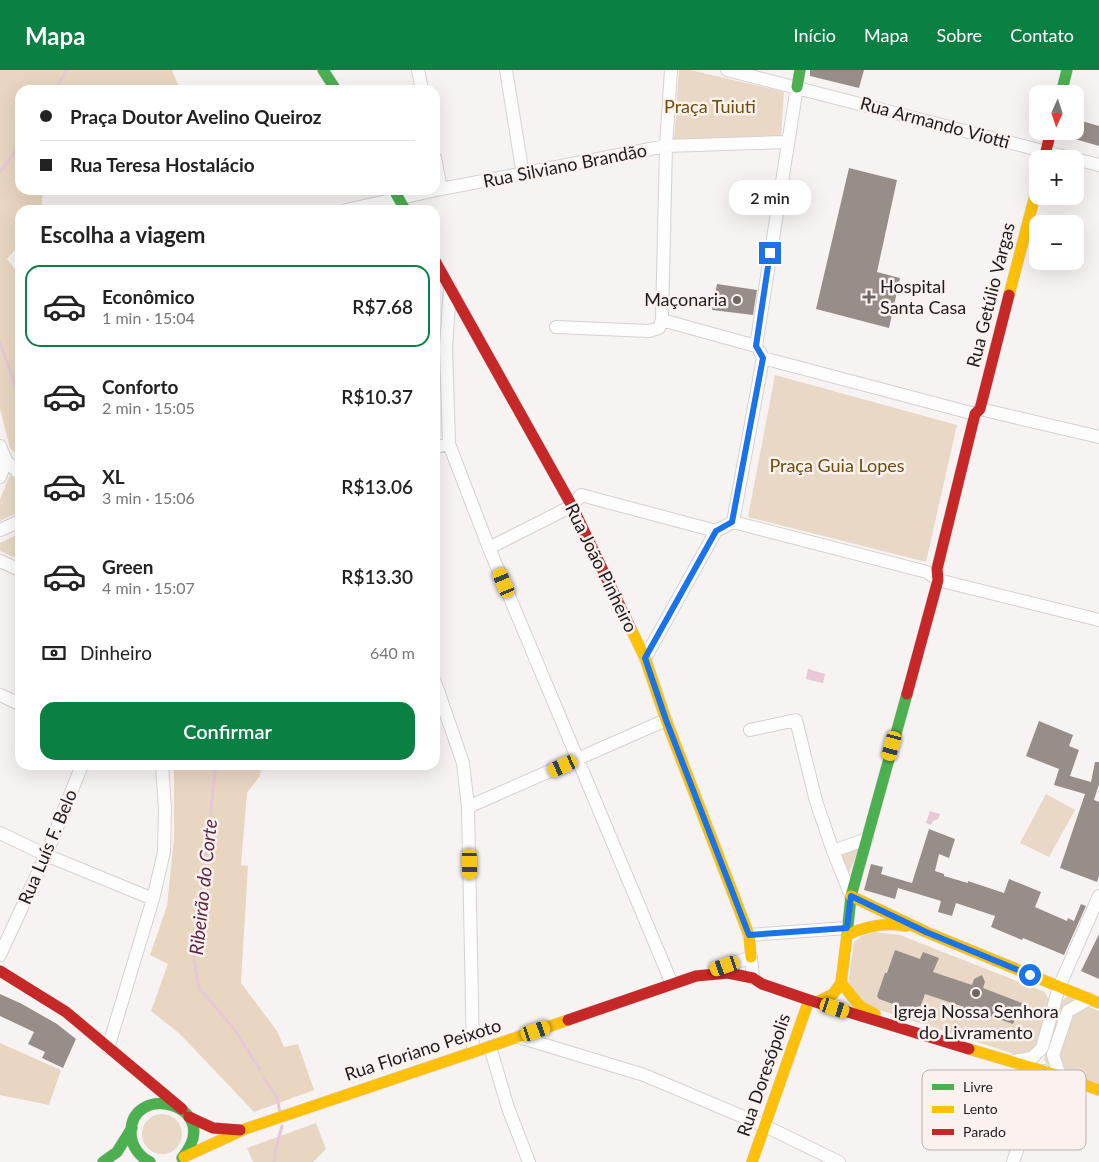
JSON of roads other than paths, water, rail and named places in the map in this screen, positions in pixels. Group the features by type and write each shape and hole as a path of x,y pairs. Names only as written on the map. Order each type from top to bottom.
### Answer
{"main road":[{"path":"323,70 333,85"},
{"path":"797,87 800,70"},
{"path":"1063,85 1067,70"},
{"name":"Rua Getúlio Vargas","path":"978,411 1032,205"},
{"name":"Rua João Pinheiro","path":"440,270 572,506 645,658 666,720 749,935 746,959"},
{"path":"813,1001 833,994 841,983 851,896 978,411"},
{"path":"851,896 926,932 1094,1001"},
{"path":"847,932 873,926 902,925 926,932"},
{"path":"0,971 66,1012 185,1113 193,1127 194,1138 191,1148 180,1159"},
{"name":"Rua Floriano Peixoto","path":"180,1159 243,1130 315,1104 490,1047 696,976 728,973 747,976 762,984 906,1031"},
{"path":"841,983 860,1006 906,1031 1041,1070"},
{"name":"Rua Doresópolis","path":"752,1162 813,1001"},
{"path":"133,1069 141,1082 142,1093 131,1137 134,1147 144,1160"},
{"path":"1086,1084 1099,1090"},
{"path":"103,1162 112,1158 123,1145 142,1110 162,1102 172,1104 185,1113"},
{"name":"Rua Floriano Peixoto","path":"185,1113 209,1127 222,1131 243,1130"}],"street":[{"path":"418,70 421,85"},
{"path":"506,70 523,175"},
{"path":"556,327 649,331 659,328 662,320 666,146 671,70"},
{"path":"726,70 797,87 756,346 763,358 732,522"},
{"name":"Rua Armando Viotti","path":"797,87 1029,151"},
{"name":"Rua Silviano Brandão","path":"441,189 523,175 666,146 787,142"},
{"name":"Rua Armando Viotti","path":"1084,161 1099,165"},
{"path":"440,184 441,189"},
{"name":"Rua Silviano Brandão","path":"362,205 393,195"},
{"path":"450,287 446,348 449,444 489,548 672,984"},
{"path":"662,320 756,346"},
{"path":"763,358 978,411 1099,437"},
{"path":"440,446 449,444"},
{"path":"0,446 6,461 15,469"},
{"path":"0,477 6,461"},
{"path":"489,548 572,506 581,496 716,531"},
{"path":"645,658 716,531 732,522 934,574 1099,620"},
{"path":"0,530 15,523"},
{"path":"0,561 15,568"},
{"path":"0,695 15,702"},
{"path":"440,696 463,763 468,807 473,1052"},
{"path":"468,807 666,720"},
{"path":"750,730 796,720 816,801 851,896"},
{"name":"Rua Luís F. Belo","path":"0,955 46,855 80,770"},
{"path":"108,1048 153,899 164,852 165,809 162,770"},
{"path":"0,833 46,855 153,899"},
{"path":"833,851 867,839"},
{"path":"1012,1061 1032,1058 1042,1048 1059,987 1099,896"},
{"path":"749,935 847,932"},
{"path":"696,976 746,959"},
{"name":"Rua João Pinheiro","path":"746,959 747,976"},
{"path":"1059,1070 1053,1055 1068,1011 1094,1001"},
{"path":"519,1037 644,1075 765,1126 839,1162"},
{"path":"490,1047 508,1108 529,1162"},
{"path":"1013,1162 1017,1150"}],"waterway":[{"name":"Ribeirão do Corte","path":"58,85 67,70"},
{"name":"Ribeirão do Corte","path":"0,172 15,152"},
{"name":"Ribeirão do Corte","path":"0,343 15,384"},
{"name":"Ribeirão do Corte","path":"215,770 194,960 199,988 234,1029 260,1070"},
{"name":"Ribeirão do Corte","path":"264,1078 277,1097 280,1113"},
{"name":"Ribeirão do Corte","path":"274,1162 282,1126"}],"place":[{"name":"Hospital Santa Casa","path":"869,297"},
{"name":"Maçonaria","path":"737,300"},
{"name":"Igreja Nossa Senhora do Livramento","path":"976,993"}],"park label":[{"name":"Praça Tuiuti","path":"710,107"},
{"name":"Praça Guia Lopes","path":"837,466"}]}
